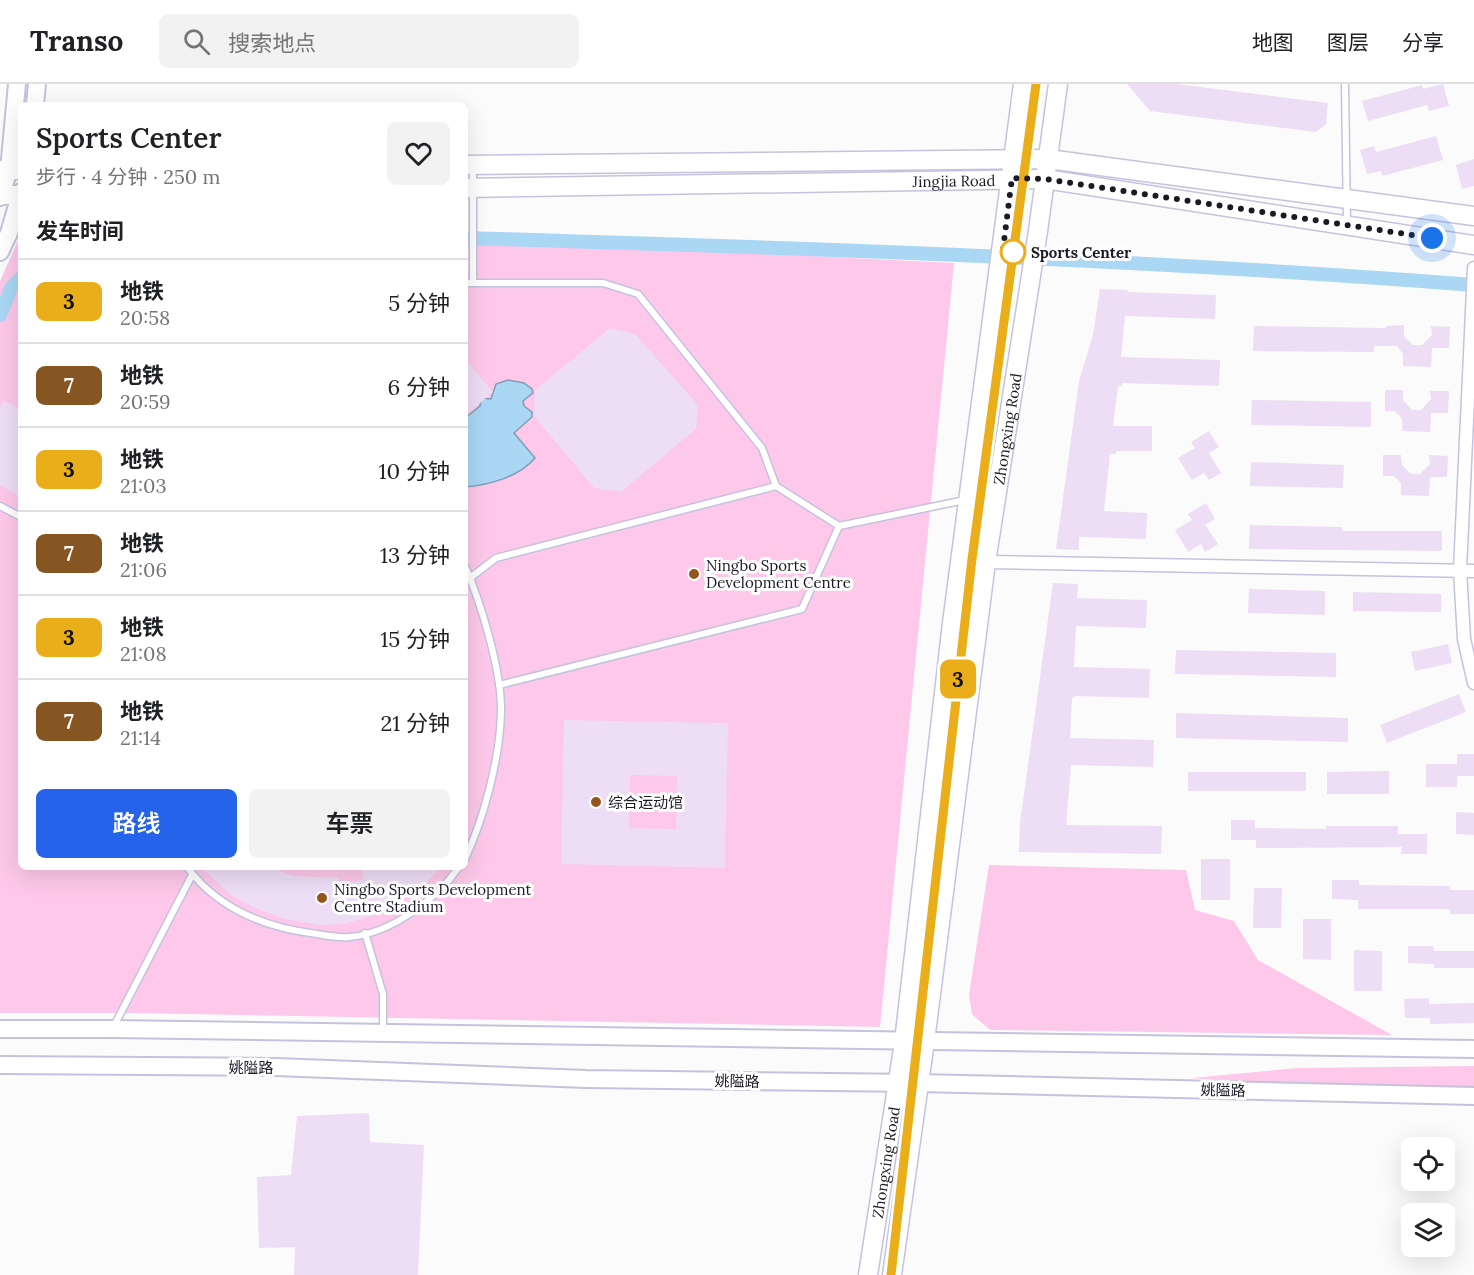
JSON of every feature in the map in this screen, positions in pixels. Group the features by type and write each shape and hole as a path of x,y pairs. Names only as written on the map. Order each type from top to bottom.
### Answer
{"main road":[{"path":"17,84 10,170 0,196 18,194"},
{"path":"35,102 37,84"},
{"name":"Zhongxing Road","path":"868,1275 904,1042 951,622 1006,230 1023,84"},
{"name":"Zhongxing Road","path":"892,1275 917,1083 925,1041 986,562 1038,231 1058,84"},
{"name":"Jingjia Road","path":"468,176 1048,159 1346,197 1474,216"},
{"name":"Jingjia Road","path":"468,176 1045,179 1474,245"},
{"path":"0,252 18,204"},
{"path":"0,1029 1474,1049"},
{"name":"姚隘路","path":"0,1065 276,1066 586,1079 917,1083 1474,1096"}],"street":[{"path":"1474,268 1460,570 1464,639 1474,683"},
{"path":"986,562 1474,571"}],"lane":[{"path":"1345,84 1347,225"},
{"path":"468,176 473,224 473,283"},
{"path":"468,283 603,283 638,294 762,448 776,486 839,526 968,499"},
{"path":"470,578 496,558 776,486"},
{"path":"0,506 18,515"},
{"path":"500,685 802,609 839,526"},
{"path":"468,573 500,685 501,713 486,800 468,851"},
{"path":"189,870 221,901 260,922 290,931 350,937 391,923 416,909 437,894 457,870"},
{"path":"112,1029 192,874"},
{"path":"365,933 382,994 383,1033"}],"shaded area":[{"name":"Ningbo Sports Development Centre","path":"468,239 954,263 880,1027 132,1013 0,1013 0,281 18,241 18,870 468,870"},
{"path":"989,865 1186,870 1195,910 1234,921 1258,960 1392,1035 990,1030 972,1014 969,995"},
{"path":"1474,1066 1474,1087 1289,1085 1191,1078 1298,1068"}],"water":[{"path":"508,380 524,383 532,389 533,393 523,401 524,406 532,412 532,417 514,433 535,458 521,470 503,479 468,487 468,416 480,406 481,398 491,399 496,384"}],"building":[{"path":"1127,84 1177,84 1328,103 1326,124 1316,132 1150,111"},
{"path":"1443,84 1449,106 1429,111 1427,105 1368,121 1362,101 1422,85 1423,89"},
{"path":"1436,136 1443,160 1382,176 1381,171 1367,174 1360,150 1374,146 1376,152"},
{"path":"1474,159 1474,186 1462,189 1456,165"},
{"path":"1100,289 1216,295 1215,319 1125,316 1121,357 1220,360 1219,386 1122,383 1122,386 1118,386 1113,426 1152,426 1152,451 1116,451 1116,454 1110,454 1104,511 1147,513 1146,539 1079,537 1079,550 1056,549 1079,381 1093,335"},
{"path":"1404,325 1404,336 1413,345 1422,345 1432,335 1431,326 1450,327 1449,348 1432,348 1431,367 1403,366 1403,354 1397,346 1374,346 1374,352 1253,351 1254,326 1386,328 1386,326"},
{"path":"610,328 635,334 698,405 696,429 621,492 594,488 534,416 535,390"},
{"path":"468,363 493,392 468,413"},
{"path":"1385,390 1403,390 1403,400 1412,410 1421,410 1431,399 1430,391 1449,391 1448,413 1431,413 1430,432 1402,431 1402,419 1395,411 1385,411"},
{"path":"4,400 18,408 18,496 0,485 0,407"},
{"path":"1252,400 1371,402 1371,427 1251,425"},
{"path":"1209,431 1219,447 1209,453 1221,473 1209,480 1204,473 1192,480 1178,458 1195,448 1191,442"},
{"path":"1383,455 1401,455 1402,465 1411,474 1420,474 1430,464 1429,455 1448,456 1447,477 1430,477 1429,496 1401,495 1401,483 1394,476 1383,476"},
{"path":"1251,462 1344,465 1343,488 1250,486"},
{"path":"1206,503 1215,519 1205,525 1218,544 1205,552 1201,544 1188,552 1175,530 1192,520 1188,514"},
{"path":"1250,525 1342,527 1342,531 1442,531 1442,551 1249,549"},
{"path":"1053,583 1078,584 1077,598 1147,600 1146,628 1076,626 1074,667 1150,669 1149,698 1076,696 1072,698 1070,738 1154,740 1153,767 1071,765 1066,825 1162,826 1161,854 1019,852 1020,823"},
{"path":"1249,589 1325,591 1325,615 1248,613"},
{"path":"1353,592 1441,594 1441,612 1353,611"},
{"path":"1448,644 1452,663 1415,671 1411,652"},
{"path":"1176,650 1336,653 1336,677 1175,674"},
{"path":"1459,694 1466,712 1387,743 1380,725"},
{"path":"1176,713 1348,718 1348,742 1176,738"},
{"name":"综合运动馆","path":"564,720 728,723 725,868 561,864","holes":["630,775 677,776 676,829 629,828"]},
{"path":"1457,754 1474,754 1474,776 1457,776 1457,787 1426,787 1426,764 1457,764"},
{"path":"1389,771 1389,794 1327,794 1327,772"},
{"path":"1188,772 1306,772 1306,791 1188,791"},
{"path":"1456,812 1474,813 1474,835 1456,834"},
{"path":"1231,820 1255,820 1255,828 1326,829 1326,826 1398,826 1398,834 1427,834 1427,854 1401,854 1402,847 1256,848 1256,840 1231,840"},
{"path":"1201,859 1230,859 1230,900 1201,900"},
{"name":"Ningbo Sports Development Centre Stadium","path":"204,870 278,870 293,876 338,878 340,885 364,879 362,870 439,870 419,889 384,912 344,924 319,925 284,919 231,895"},
{"path":"1332,880 1359,880 1359,885 1450,886 1450,890 1474,890 1474,914 1450,914 1450,909 1358,909 1358,900 1332,899"},
{"path":"1254,888 1282,888 1281,928 1253,928"},
{"path":"1303,919 1331,919 1331,960 1303,959"},
{"path":"1408,946 1433,946 1434,951 1474,951 1474,968 1434,968 1434,964 1408,963"},
{"path":"1354,950 1382,951 1382,991 1354,991"},
{"path":"1429,998 1429,1004 1474,1003 1474,1023 1430,1024 1430,1018 1405,1018 1404,999"},
{"path":"369,1113 370,1142 424,1145 418,1275 294,1275 295,1247 259,1248 257,1177 291,1175 297,1116"}],"waterway":[{"path":"468,238 1096,261 1474,285"},
{"path":"0,315 11,288 18,281"}],"metro line":[{"name":"3","path":"891,1275 972,559 1036,84"}],"place":[{"name":"Sports Center","path":"1013,252"},
{"name":"Ningbo Sports Development Centre","path":"694,574"},
{"name":"综合运动馆","path":"596,802"},
{"name":"Ningbo Sports Development Centre Stadium","path":"322,898"}],"route":[{"path":"1013,252 1003,249 1012,178 1045,179 1432,238"}]}
